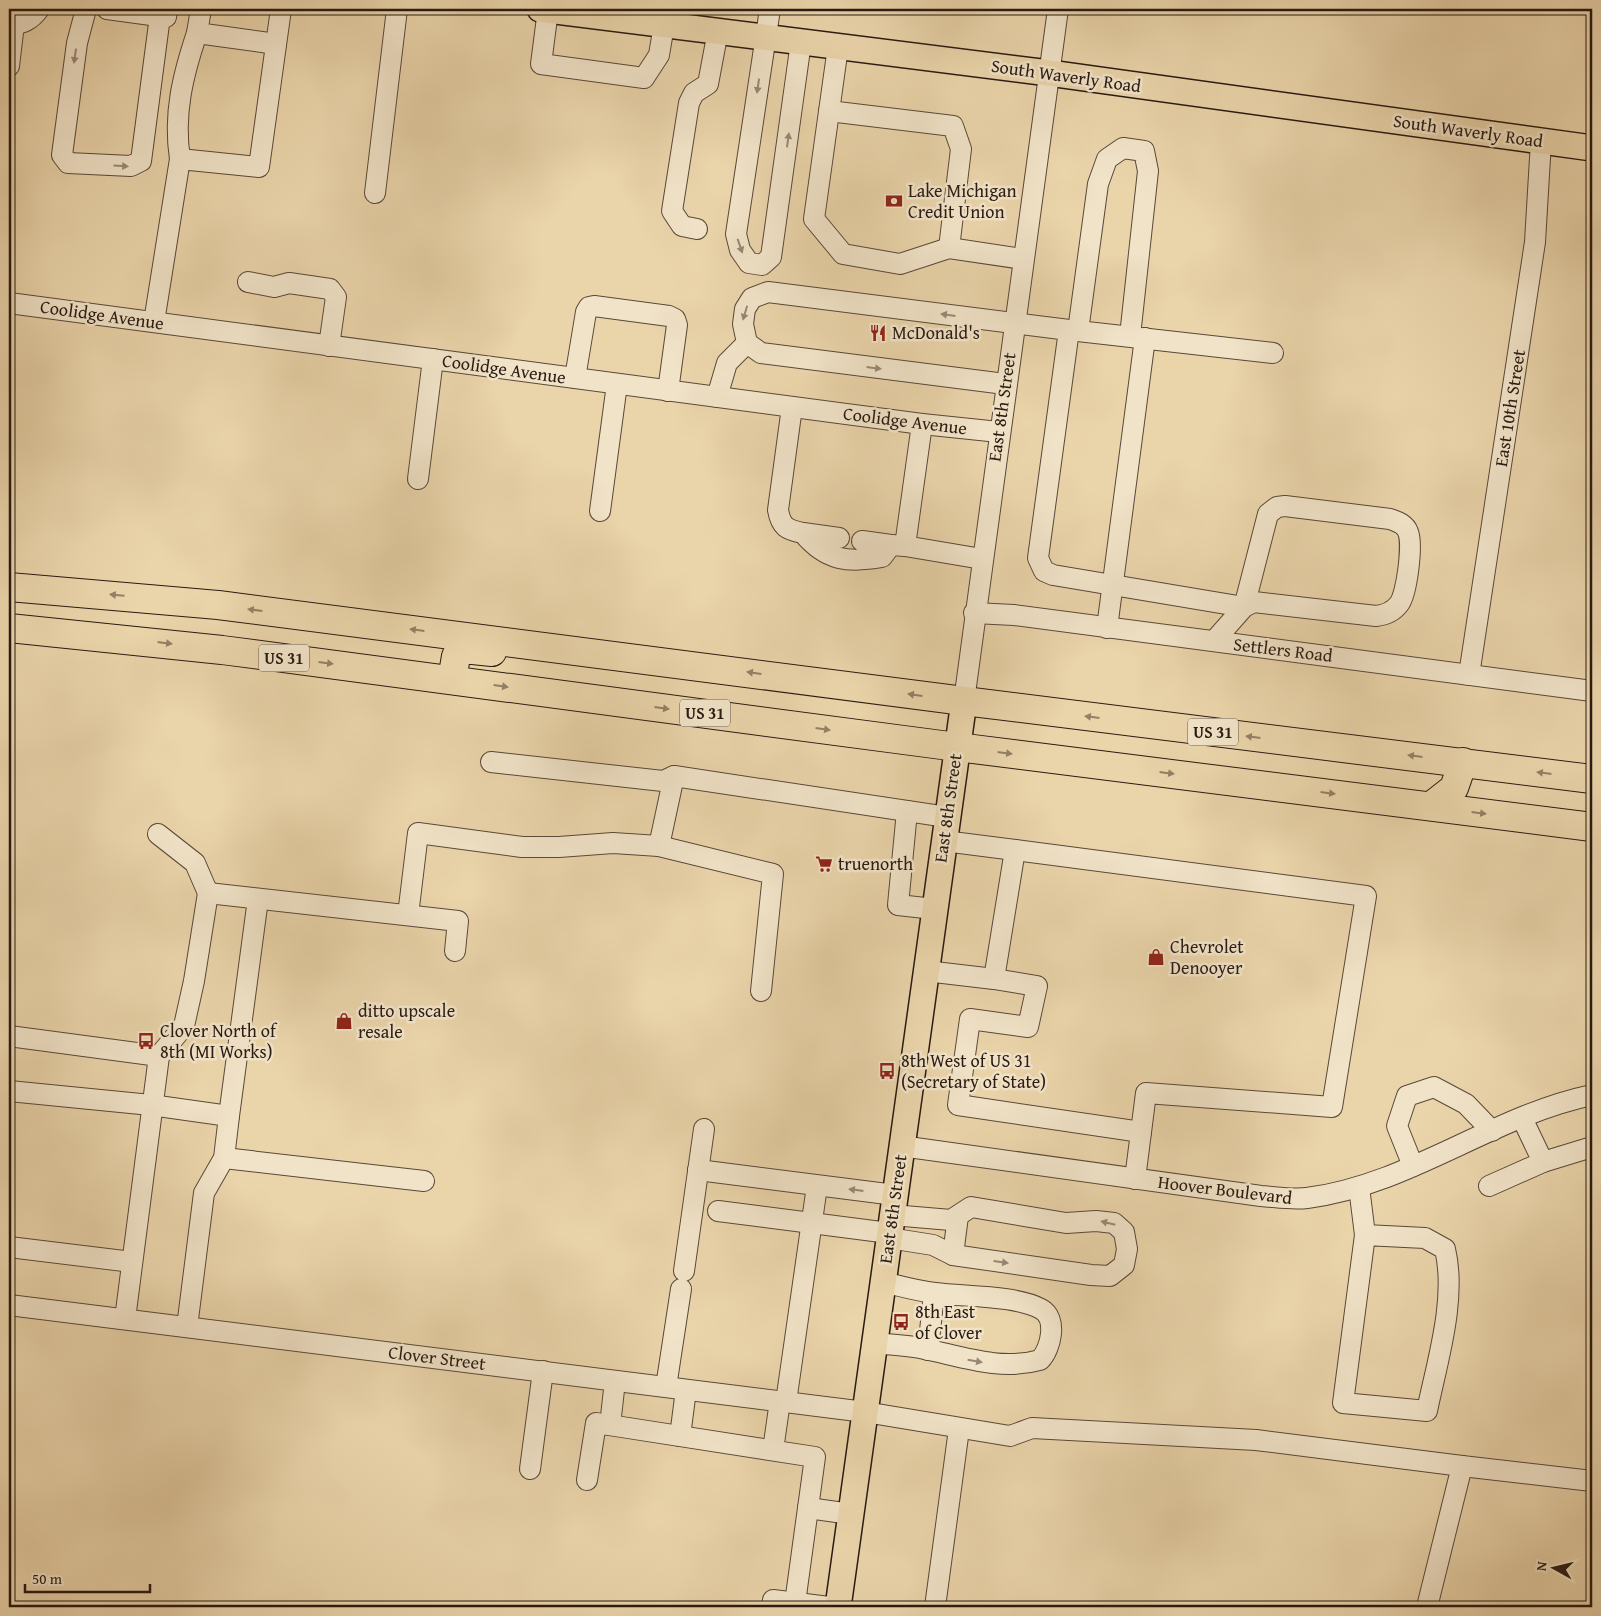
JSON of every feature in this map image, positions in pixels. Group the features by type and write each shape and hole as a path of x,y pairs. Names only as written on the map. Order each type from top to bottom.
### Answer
{"highway":[{"name":"US 31","path":"14,586 209,604 1592,779"},
{"name":"US 31","path":"9,628 116,638 452,680 957,747 1592,827"},
{"path":"9,643 116,638"},
{"path":"452,680 456,656 463,649 650,673 699,665"},
{"path":"1431,806 1454,788 1463,762"}],"main road":[{"name":"South Waverly Road","path":"544,9 1048,73 1592,148"},
{"name":"East 8th Street","path":"838,1607 964,701"}],"street":[{"path":"9,66 12,24 33,18 39,9"},
{"path":"86,9 77,43 62,156 68,163 131,166 141,161 164,12 107,9"},
{"path":"154,322 180,159 176,122 180,88 197,32 200,9"},
{"path":"180,159 260,167 281,9"},
{"path":"375,194 398,9"},
{"path":"544,9 541,64 644,78 659,55 664,25"},
{"path":"762,265 749,263 740,250 736,234 770,9"},
{"name":"East 8th Street","path":"964,701 1005,384 1058,9"},
{"path":"697,229 682,226 672,211 689,103 694,93 708,84 718,31"},
{"path":"197,32 276,44"},
{"path":"762,265 771,257 802,42"},
{"path":"838,47 814,219 843,254 900,264 949,248 1023,259"},
{"path":"829,111 953,126 961,148 949,248"},
{"name":"East 10th Street","path":"1469,674 1535,242 1541,141"},
{"path":"1107,628 1112,587 1138,337 1148,170 1144,151 1123,148 1106,159 1098,184 1073,330 1038,558 1044,571 1053,575 1112,587 1244,607"},
{"path":"762,265 768,292"},
{"path":"248,282 274,287 289,283 330,289 336,297 329,346"},
{"path":"1005,384 760,353 747,343 743,324 745,309 752,298 768,292 1014,324 1273,353"},
{"name":"Coolidge Avenue","path":"9,303 668,391 922,424 999,432"},
{"path":"575,378 586,312 589,307 594,306 669,316 675,319 676,326 668,391"},
{"path":"717,397 727,363 747,343"},
{"path":"418,479 432,359"},
{"path":"600,511 617,384"},
{"path":"792,407 778,510 780,522 787,530 839,538"},
{"path":"803,533 814,548 825,555 841,559 865,560 882,557 898,545 922,424"},
{"path":"1214,641 1244,607 1254,602 1376,616 1385,615 1399,604 1404,593 1410,541 1408,531 1401,523 1390,519 1285,506 1277,507 1268,514 1244,607"},
{"path":"862,541 982,559"},
{"name":"Settlers Road","path":"974,613 1214,641 1592,691"},
{"path":"492,762 663,781 674,776 907,811 946,829 1015,850 1366,896 1332,1107 1146,1093 1135,1179"},
{"path":"660,846 674,776"},
{"path":"907,811 898,905 934,910"},
{"path":"408,915 418,833 522,847 559,847 613,843 660,846 773,874 760,991"},
{"path":"125,1319 158,1056 184,1026 194,981 208,893 195,863 158,834"},
{"path":"994,979 1015,850"},
{"path":"208,893 458,921 455,951"},
{"path":"187,1327 204,1193 224,1158 258,899"},
{"path":"926,970 1037,986 1028,1027 970,1019 958,1105 1141,1132"},
{"path":"9,1036 158,1056"},
{"path":"1413,1166 1396,1126 1407,1096 1434,1087 1466,1104 1492,1131"},
{"path":"9,1091 151,1105 229,1116"},
{"name":"Hoover Boulevard","path":"901,1146 1261,1196 1304,1199 1380,1181 1522,1118 1592,1095"},
{"path":"1522,1118 1543,1162"},
{"path":"666,1387 704,1129"},
{"path":"1489,1186 1543,1162 1592,1147"},
{"path":"224,1158 424,1181"},
{"path":"698,1170 817,1186 891,1220 953,1255 1091,1275 1110,1276 1124,1265 1127,1249 1124,1232 1114,1223 1096,1221 1066,1223 971,1207 952,1220 891,1220 812,1223 718,1211"},
{"path":"773,1450 783,1402 817,1186"},
{"path":"1359,1187 1365,1236 1343,1403 1427,1411 1446,1314 1450,1270 1445,1249 1425,1238 1365,1236"},
{"path":"953,1255 958,1216"},
{"path":"9,1247 132,1262"},
{"path":"874,1343 928,1350 980,1362 1017,1364 1040,1360 1049,1344 1051,1321 1048,1313 1042,1309 1018,1302 934,1293 882,1282"},
{"path":"928,1350 934,1293"},
{"name":"Clover Street","path":"9,1305 865,1412 1010,1436 1032,1428 1256,1440 1592,1481"},
{"path":"530,1469 543,1371"},
{"path":"610,1426 615,1381"},
{"path":"680,1436 686,1390"},
{"path":"587,1480 596,1423 814,1457 795,1603"},
{"path":"935,1607 959,1429"},
{"path":"1428,1607 1462,1466"},
{"path":"808,1508 851,1514"},
{"path":"772,1607 773,1600 829,1607"}],"place":[{"name":"Lake Michigan Credit Union","path":"894,201"},
{"name":"McDonald's","path":"878,333"},
{"name":"truenorth","path":"824,864"},
{"name":"Chevrolet Denooyer","path":"1156,957"},
{"name":"ditto upscale resale","path":"344,1021"},
{"name":"Clover North of 8th (MI Works)","path":"146,1041"},
{"name":"8th West of US 31 (Secretary of State)","path":"887,1071"},
{"name":"8th East of Clover","path":"901,1322"}]}
